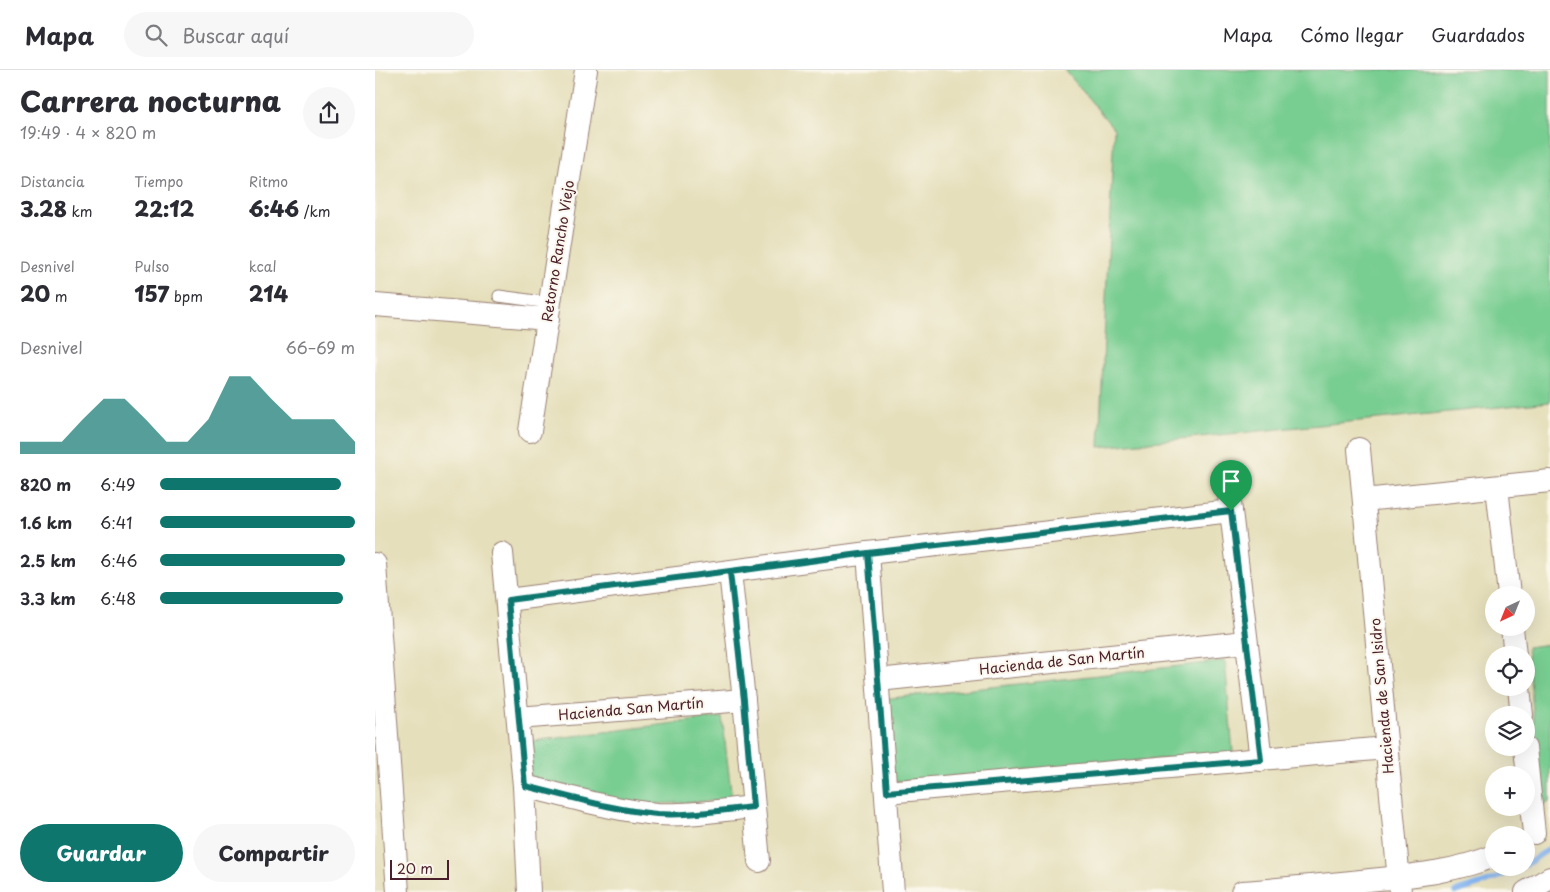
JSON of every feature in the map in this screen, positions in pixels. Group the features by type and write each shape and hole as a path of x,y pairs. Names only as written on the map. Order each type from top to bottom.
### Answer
{"street":[{"name":"Retorno Rancho Viejo","path":"530,432 586,70"},
{"path":"375,305 549,311"},
{"name":"Hacienda de San Isidro","path":"1359,449 1400,884"},
{"path":"1227,478 1261,760"},
{"path":"1365,500 1550,481"},
{"path":"1497,487 1508,586"},
{"path":"508,600 868,553 1231,511"},
{"path":"503,553 525,786 529,892"},
{"path":"868,553 893,892"},
{"path":"375,564 398,892"},
{"path":"730,572 759,861"},
{"name":"Hacienda de San Martín","path":"878,680 1246,642"},
{"name":"Hacienda San Martín","path":"518,718 744,700"},
{"path":"887,792 1386,748"},
{"path":"1526,756 1537,831"},
{"path":"525,786 656,814 753,807"},
{"path":"1242,892 1400,884 1485,860"}],"lane":[{"path":"499,296 549,311"}],"green space":[{"path":"1065,70 1550,70 1550,402 1099,447 1114,129"},
{"path":"1550,644 1550,801 1542,807 1535,732 1535,706 1533,706 1532,696 1535,696 1535,646"},
{"path":"1225,661 1233,753 890,782 883,699"},
{"path":"722,717 732,800 639,805 530,778 526,742"}],"waterway":[{"path":"1535,859 1550,848"},
{"path":"1455,892 1501,876"}],"route":[{"path":"1231,511 868,553 508,600 525,786 656,814 753,807 730,572 868,553 887,792 1261,760 1231,511"}]}
